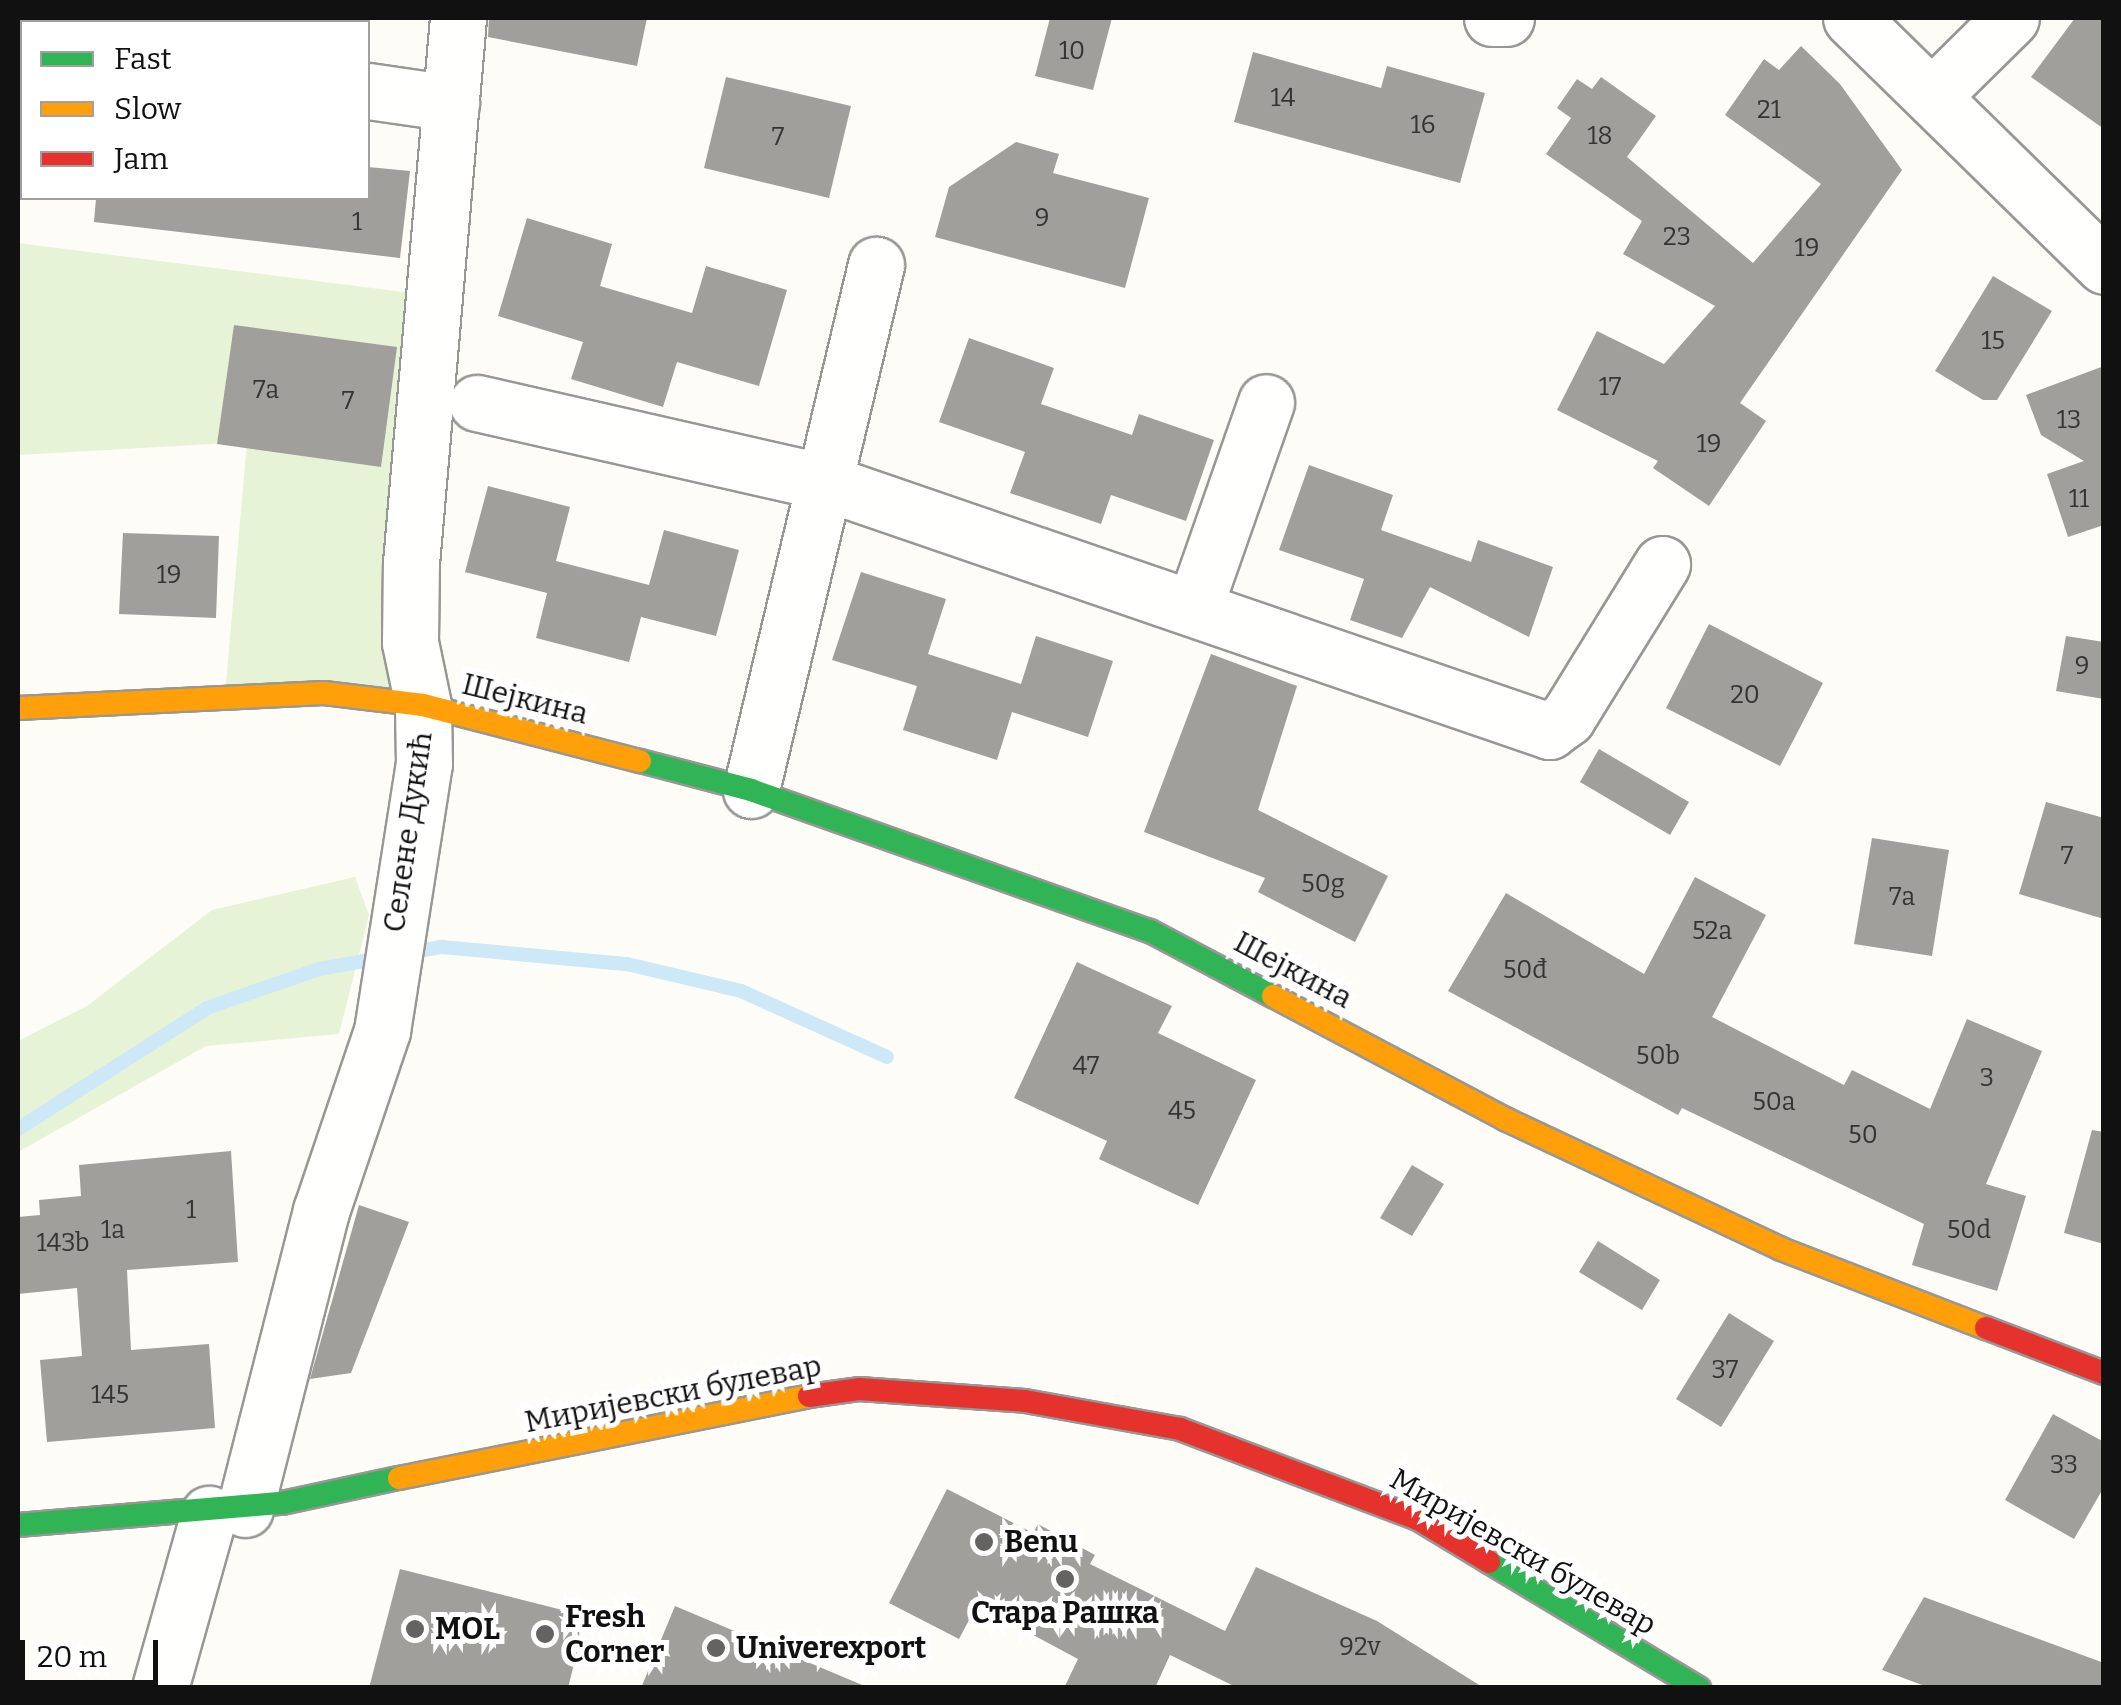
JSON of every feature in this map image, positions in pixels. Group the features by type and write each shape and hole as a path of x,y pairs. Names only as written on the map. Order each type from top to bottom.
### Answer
{"street":[{"name":"Селене Дукић","path":"160,1688 227,1511 321,1210 368,1078 388,994 396,915 424,764 423,705 410,642 411,563 458,18"},
{"path":"1492,18 1506,18"},
{"path":"1852,18 1934,94 2104,266"},
{"path":"1934,94 2011,18"},
{"path":"370,91 451,103"},
{"path":"751,790 876,265"},
{"path":"1194,608 1266,402"},
{"path":"477,403 824,482 1549,731 1567,718 1662,564"},
{"name":"Шејкина","path":"18,708 324,693 423,705 751,790 1150,932 1506,1119 1781,1249 2104,1373"},
{"name":"Миријевски булевар","path":"18,1525 227,1511 439,1474 736,1407 858,1389 1025,1401 1180,1429 1336,1484 1418,1519 1699,1688"}],"green space":[{"path":"18,243 435,296 423,705 225,695 247,442 18,455"},
{"path":"355,877 369,915 339,1034 206,1046 18,1152 18,1041 87,1006 212,910"}],"building":[{"path":"489,18 647,18 637,66 488,37"},
{"path":"1050,18 1112,18 1093,90 1035,76"},
{"path":"2075,18 2104,18 2104,129 2031,77"},
{"path":"1801,46 1840,84 1902,170 1740,403 1766,421 1709,506 1653,468 1658,461 1557,410 1597,331 1664,364 1715,306 1623,254 1642,221 1546,154 1571,118 1557,108 1577,79 1592,89 1601,77 1656,116 1627,157 1753,263 1821,184 1725,115 1764,59 1779,70"},
{"path":"1253,52 1381,88 1387,66 1485,93 1460,183 1234,122"},
{"path":"726,77 851,106 829,198 704,168"},
{"path":"1016,142 1059,154 1053,173 1149,198 1125,288 935,237 949,187"},
{"path":"370,167 410,171 400,258 94,222 96,200 370,200"},
{"path":"527,218 612,244 600,286 692,313 706,266 787,290 759,386 677,362 663,407 571,379 583,342 498,316"},
{"path":"1993,276 2052,311 1997,400 1983,400 1935,371"},
{"path":"234,325 397,347 381,467 217,444"},
{"path":"969,338 1054,368 1041,404 1132,435 1139,414 1214,440 1186,521 1111,495 1101,524 1010,493 1025,452 939,422"},
{"path":"2104,366 2104,525 2068,537 2047,474 2084,461 2041,435 2026,395"},
{"path":"1309,465 1393,495 1381,530 1471,562 1478,540 1553,567 1529,637 1430,587 1402,638 1350,620 1364,579 1279,550"},
{"path":"488,486 570,507 556,561 649,585 664,530 739,550 716,636 641,617 629,662 536,638 547,593 465,572"},
{"path":"123,533 219,536 216,618 119,614"},
{"path":"861,572 946,599 928,654 1021,684 1036,636 1113,661 1088,737 1012,712 997,760 903,730 917,686 832,660"},
{"path":"1709,624 1823,683 1780,766 1666,708"},
{"path":"2066,636 2104,642 2104,699 2056,691"},
{"path":"1211,654 1297,686 1258,810 1388,876 1355,942 1258,892 1265,878 1144,832"},
{"path":"1599,749 1689,802 1670,835 1580,782"},
{"path":"2046,802 2104,818 2104,919 2019,894"},
{"path":"1872,838 1949,850 1932,956 1854,944"},
{"path":"1695,877 1766,915 1712,1017 1844,1085 1852,1070 1930,1109 1967,1019 2042,1051 1986,1184 2026,1196 1997,1291 1912,1265 1924,1224 1682,1108 1678,1115 1448,991 1506,893 1644,974"},
{"path":"1077,962 1172,1006 1158,1033 1256,1080 1198,1205 1099,1159 1107,1141 1014,1098"},
{"path":"2092,1130 2104,1132 2104,1244 2064,1233"},
{"path":"231,1151 238,1262 127,1270 131,1350 209,1344 215,1428 47,1442 40,1360 82,1356 77,1288 18,1294 18,1217 40,1215 39,1200 81,1196 79,1165"},
{"path":"1412,1165 1444,1184 1412,1236 1380,1218"},
{"path":"359,1205 409,1222 351,1373 310,1379"},
{"path":"1598,1241 1660,1280 1642,1310 1579,1272"},
{"path":"1729,1313 1774,1341 1721,1427 1676,1399"},
{"path":"2053,1414 2104,1442 2104,1487 2074,1539 2005,1500"},
{"path":"947,1489 1033,1533 1038,1524 1095,1555 1090,1564 1225,1631 1256,1567 1377,1621 1484,1688 1238,1688 1170,1655 1155,1688 1064,1688 1078,1659 977,1605 959,1639 889,1603"},
{"path":"400,1569 586,1616 568,1688 369,1688"},
{"path":"1924,1597 2104,1663 2104,1688 1930,1688 1882,1670"},
{"name":"Univerexport","path":"675,1606 867,1687 867,1688 641,1688"}],"waterway":[{"path":"407,953 442,947 627,964 741,991 887,1057"},
{"path":"18,1129 207,1008 319,969 380,958"}],"traffic: fast":[{"path":"640,761 751,790 1150,931 1273,996"},
{"path":"18,1525 282,1503 399,1478"},
{"path":"1489,1562 1699,1688"}],"traffic: slow":[{"path":"18,708 324,693 423,705 640,761"},
{"path":"1273,996 1505,1119 1781,1249 1986,1328"},
{"path":"399,1478 809,1396"}],"traffic: jam":[{"path":"1986,1328 2104,1373"},
{"path":"809,1396 859,1389 1025,1401 1180,1429 1418,1519 1489,1562"}],"place":[{"name":"Benu","path":"984,1542"},
{"name":"Стара Рашка","path":"1065,1579"},
{"name":"MOL","path":"415,1629"},
{"name":"Fresh Corner","path":"545,1634"},
{"name":"Univerexport","path":"716,1648"}]}
